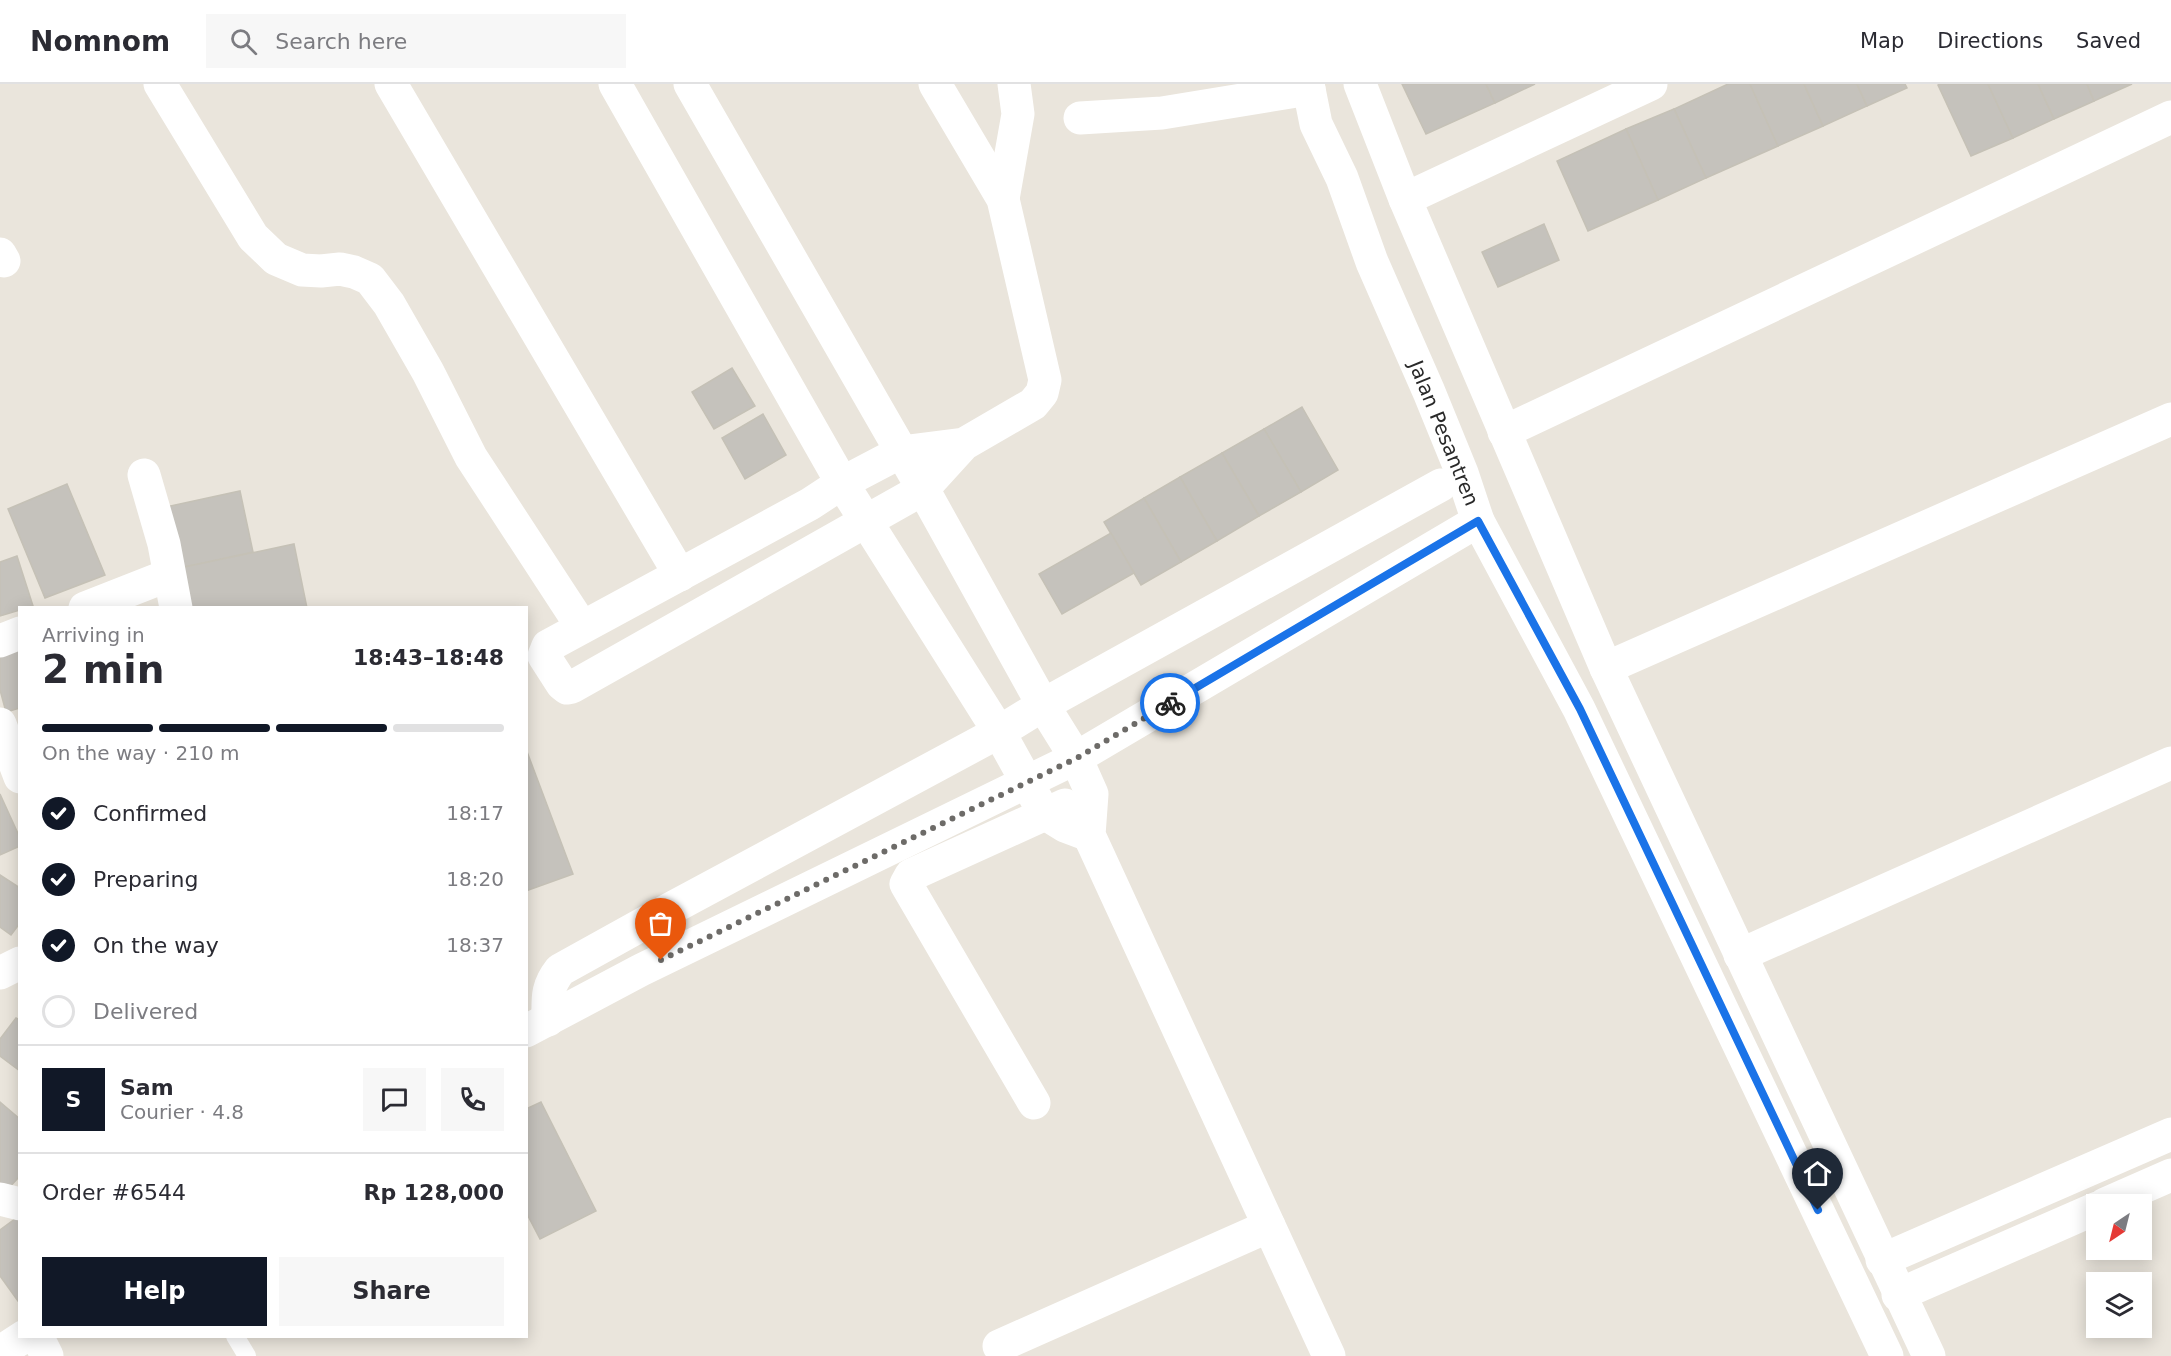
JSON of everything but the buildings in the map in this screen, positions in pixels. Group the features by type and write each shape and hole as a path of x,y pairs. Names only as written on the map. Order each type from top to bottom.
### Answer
{"street":[{"path":"160,84 254,237 276,259 302,270 340,269 354,272 369,279 389,304 428,372 471,457 582,627"},
{"path":"391,84 680,575"},
{"path":"615,84 842,483 999,732 1044,813 1065,826 1089,835"},
{"path":"690,84 923,489 1043,705 1077,758 1092,794 1089,835 1329,1356"},
{"path":"935,84 1003,199 1045,381 1042,393 1033,404 964,444 923,489 572,687 567,688 562,684 544,656 548,646 901,452 964,444"},
{"path":"1003,199 1018,114 1014,84"},
{"path":"1360,84 1405,199 1606,668 1898,1295 1929,1356"},
{"path":"1405,199 1651,84"},
{"path":"1080,118 1162,113 1308,87"},
{"name":"Jalan Pesantren","path":"1308,87 1316,124 1342,178 1372,262 1429,392 1462,473 1478,521 1580,709 1887,1356"},
{"path":"1504,432 2171,117"},
{"path":"1606,668 2171,419"},
{"path":"144,475 160,527 176,606"},
{"path":"537,1025 552,981 560,970 999,732 1043,705 1441,485"},
{"path":"537,1025 641,970 1077,758 1478,521"},
{"path":"90,606 169,575"},
{"path":"0,641 18,634"},
{"path":"0,724 12,777"},
{"path":"1740,955 2171,763"},
{"path":"1034,1103 906,884 909,876 1044,813 1092,794"},
{"path":"0,973 18,964"},
{"path":"1882,1260 2171,1134"},
{"path":"2127,1194 2171,1175"},
{"path":"0,1198 18,1203"},
{"path":"1898,1295 2086,1213"},
{"path":"999,1346 1269,1226"},
{"path":"0,1352 22,1338"},
{"path":"38,1338 46,1356"}],"lane":[{"path":"236,1338 247,1356"}],"way so far":[{"path":"661,960 1077,758 1170,703"}],"route":[{"path":"1170,703 1478,521 1580,709 1818,1210"}]}
